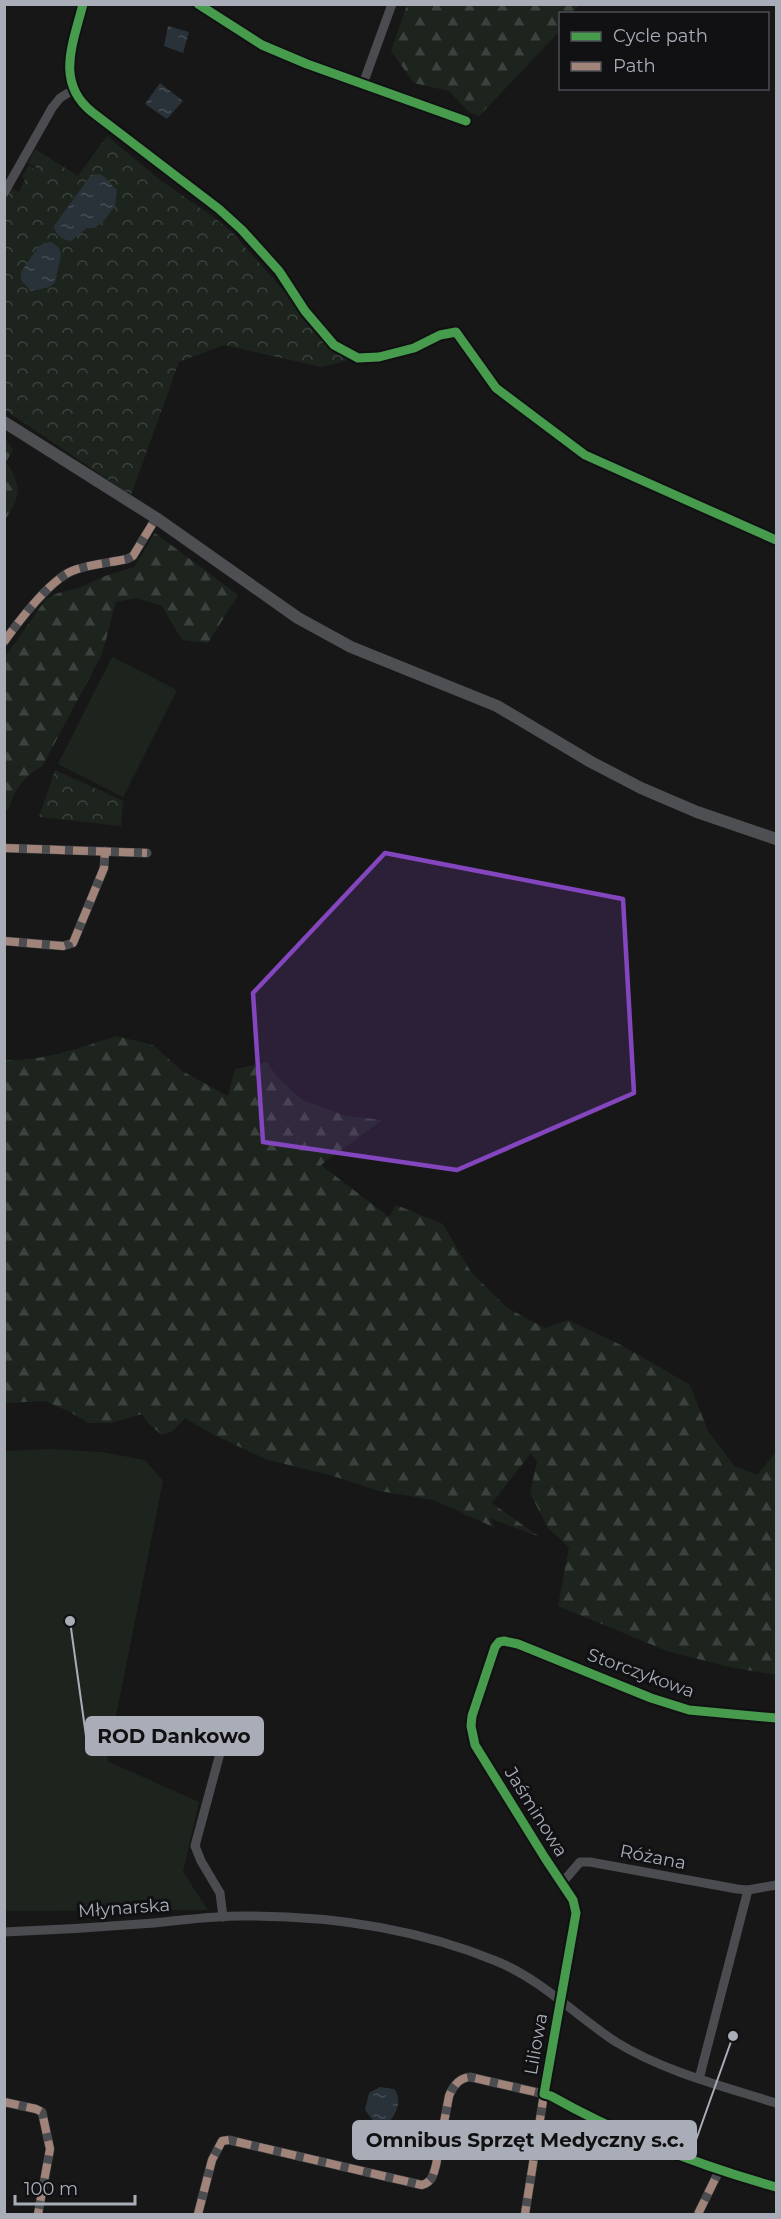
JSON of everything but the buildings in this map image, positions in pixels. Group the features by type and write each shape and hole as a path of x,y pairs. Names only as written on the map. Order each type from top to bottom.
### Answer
{"main road":[{"path":"6,422 156,518 321,632 351,647 497,706 591,762 641,788 697,812 777,838"}],"street":[{"path":"83,4 69,69 73,90 78,99 219,209 242,230 279,271 305,311 334,345 357,358 379,357 414,348 440,334 456,332 496,388 585,454 777,540"},
{"path":"198,4 262,45 307,64 466,121"},
{"path":"363,84 392,4"},
{"path":"4,194 52,108 60,98 73,90"},
{"path":"4,642 43,595 62,577 75,570 121,561 133,556 156,518"},
{"path":"4,848 147,853"},
{"path":"4,941 63,946 73,943 104,868 105,851"},
{"name":"Storczykowa","path":"499,1642 518,1644 651,1698 689,1710 777,1718"},
{"name":"Jaśminowa","path":"499,1642 495,1647 472,1716 471,1726 475,1745 573,1900 576,1913 560,2001"},
{"path":"223,1917 220,1893 201,1861 195,1845 226,1731"},
{"name":"Różana","path":"562,1883 580,1862 590,1862 748,1890 777,1885"},
{"path":"699,2079 748,1890"},
{"name":"Młynarska","path":"4,1932 246,1916 334,1920 421,1937 499,1961 520,1972 617,2042 652,2060 699,2079 777,2103"},
{"name":"Liliowa","path":"560,2001 544,2094 633,2138 777,2187"},
{"path":"198,2214 212,2160 222,2141 235,2140 422,2185 429,2183 433,2177 449,2096 452,2088 465,2078 476,2078 544,2094 525,2214"},
{"path":"4,2102 42,2112 50,2149 38,2214"},
{"path":"698,2214 720,2169"}],"highlighted area":[{"path":"385,853 623,899 634,1093 457,1170 263,1142 253,993"}],"green space":[{"path":"407,4 579,5 573,12 559,12 557,34 479,116 469,112 449,91 414,83 391,51"},
{"path":"107,136 160,180 231,231 335,349 350,360 321,367 224,345 179,362 131,495 5,410 5,200 11,188 19,192 25,179 22,177 29,165 34,168 30,176 36,167 28,163 35,149 78,176"},
{"path":"5,438 13,450 6,462 15,478 18,491 5,520"},
{"path":"155,533 238,595 208,643 182,640 162,606 137,598 116,602 102,654 43,765 21,784 8,810 5,809 5,657 46,599 134,567"},
{"path":"112,657 177,690 123,797 58,764"},
{"path":"55,770 123,801 121,826 39,817"},
{"path":"116,1036 153,1045 182,1071 228,1096 235,1069 267,1062 277,1077 302,1100 346,1116 382,1120 321,1165 389,1217 396,1205 443,1224 471,1272 507,1308 545,1328 568,1320 623,1346 690,1385 708,1431 734,1466 757,1475 776,1452 776,1675 729,1667 667,1651 558,1606 569,1547 548,1528 530,1493 537,1462 531,1453 492,1503 538,1536 489,1518 495,1528 434,1500 379,1491 330,1475 268,1460 214,1435 185,1418 173,1431 162,1435 149,1424 142,1414 111,1423 88,1423 45,1401 5,1403 5,1060 48,1056"},
{"path":"51,1449 102,1452 145,1460 163,1481 107,1761 199,1802 183,1872 208,1910 5,1911 5,1451"}],"water":[{"path":"168,26 189,32 183,53 164,46"},
{"path":"160,83 183,101 167,119 145,104"},
{"path":"99,174 117,190 115,206 103,222 94,228 87,228 71,241 62,238 54,226 91,175"},
{"path":"52,242 59,248 61,255 55,283 49,287 31,291 21,280 21,272 39,246"},
{"path":"380,2087 394,2089 398,2099 395,2114 384,2126 376,2124 365,2110 369,2093"}],"marked path":[{"path":"4,642 35,602 63,576 72,571 133,556 156,518"},
{"path":"4,848 147,853"},
{"path":"4,941 63,946 73,943 104,868 105,851"},
{"path":"198,2214 212,2160 222,2141 229,2140 425,2184 432,2178 436,2165 449,2096 457,2083 470,2077 544,2094 525,2214"},
{"path":"4,2102 42,2112 50,2149 38,2214"},
{"path":"698,2214 720,2169"}],"cycle path":[{"path":"83,4 70,62 70,75 81,100 92,112 219,209 242,230 279,271 305,311 334,345 358,358 379,357 414,348 440,335 456,332 496,388 585,455 776,540"},
{"path":"198,4 262,45 307,64 466,121"},
{"path":"776,1718 689,1710 651,1698 518,1644 504,1641 499,1642 495,1647 472,1716 471,1726 475,1745 573,1900 576,1913 544,2094 633,2137 718,2169 776,2187"}],"place":[{"name":"ROD Dankowo","path":"70,1621"},
{"name":"Omnibus Sprzęt Medyczny s.c.","path":"733,2036"}]}
